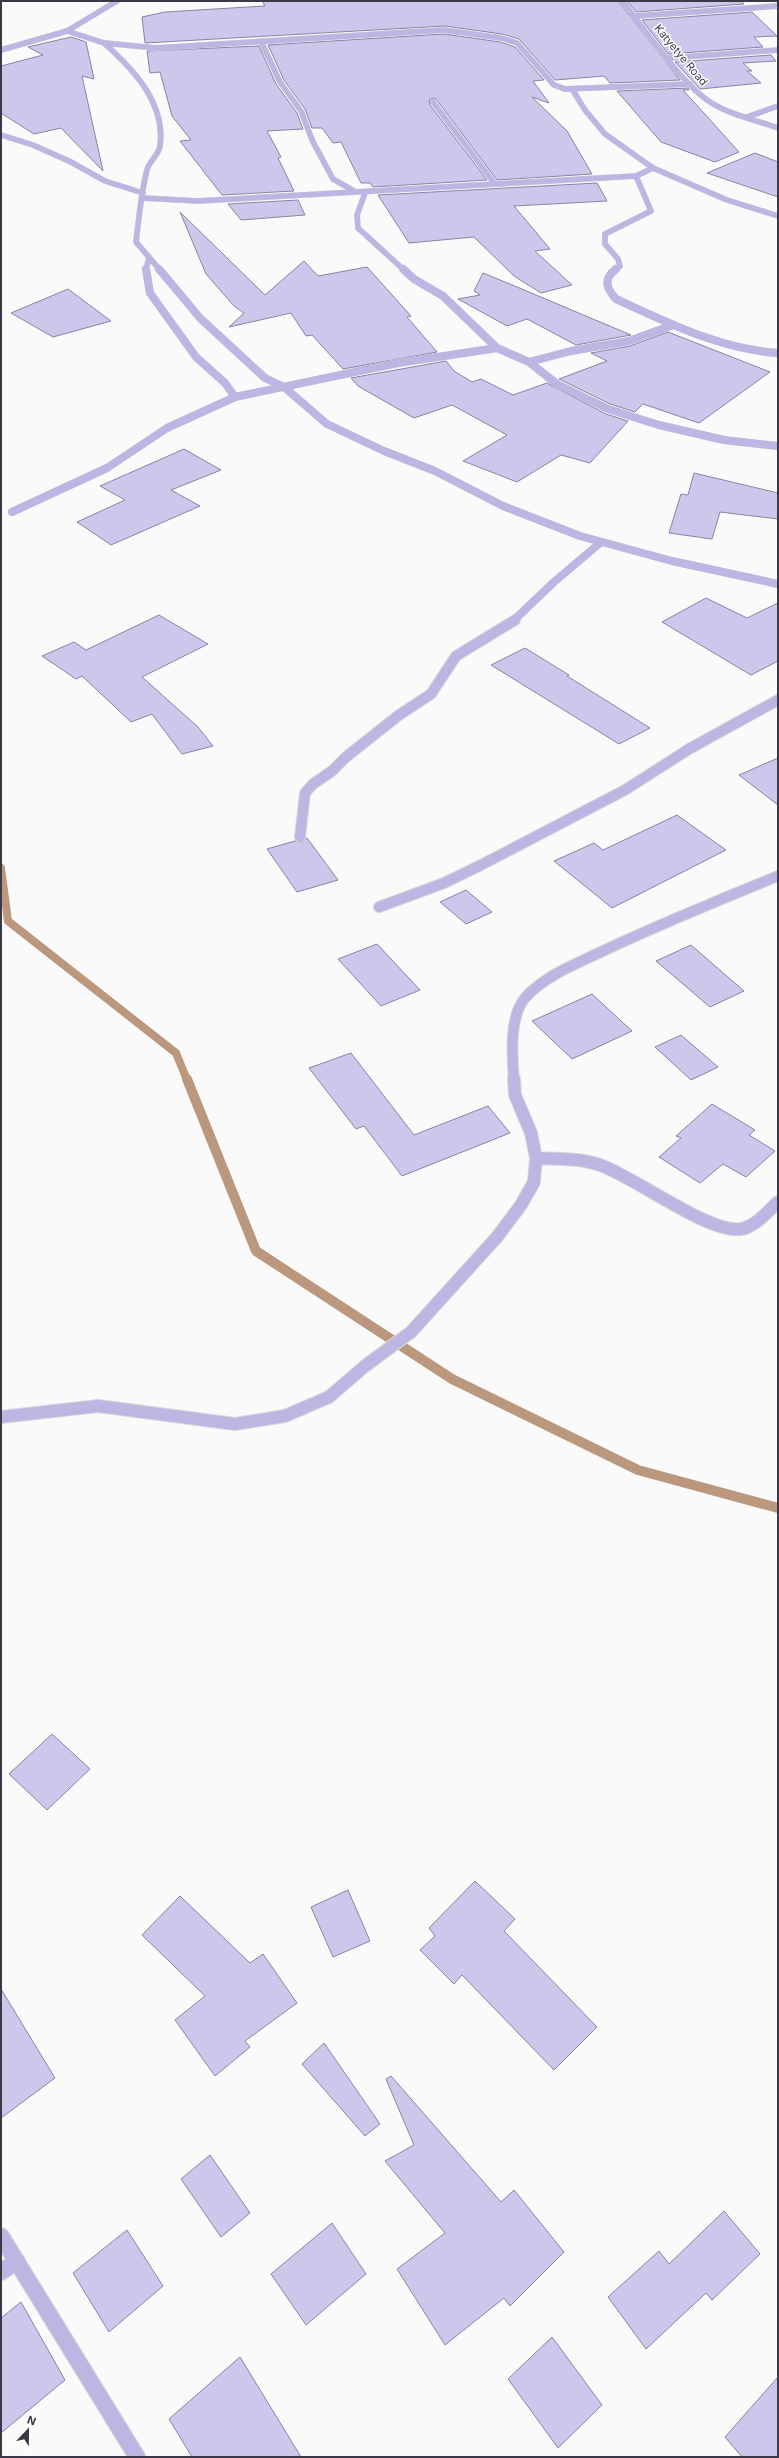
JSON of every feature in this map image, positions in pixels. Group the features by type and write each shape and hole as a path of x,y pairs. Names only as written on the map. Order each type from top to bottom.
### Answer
{"street":[{"path":"1,50 67,31 117,1"},
{"name":"Katyetye Road","path":"622,1 636,16 690,84 709,101 723,109 778,128"},
{"path":"636,16 778,6"},
{"path":"67,31 104,43 156,48 261,42 427,29 474,33 517,44 554,85 572,89 690,84"},
{"path":"261,42 280,82 301,111 313,142 333,178 354,191"},
{"path":"104,43 122,58 138,79 157,111 160,146 148,167 142,196 136,242 200,318 265,378 284,387 327,424 384,451 435,471 503,506 600,543 778,584"},
{"path":"669,58 778,50"},
{"path":"572,89 585,110 605,134 654,168 727,200 778,216"},
{"path":"433,102 495,184"},
{"path":"747,117 778,106"},
{"path":"1,135 33,145 71,162 105,181 142,196 205,200 354,191 365,193 636,176 654,168"},
{"path":"636,176 651,211 647,216 613,227 605,234 605,244 618,259 620,266 609,274 606,282 608,290 616,299 673,325 688,334 746,350 778,353"},
{"path":"365,193 357,215 358,228 414,279 443,296 498,348 529,362 557,384 608,409 659,425 724,440 778,446"},
{"path":"149,258 145,273 150,292 196,357 225,383 235,397"},
{"path":"529,362 571,351 629,341 673,325"},
{"path":"12,512 107,468 167,428 235,397 391,364 498,348"},
{"path":"300,837 306,793 314,784 332,771 346,757 399,715 431,694 443,678 447,666 456,656 519,618 554,582 600,543"},
{"path":"379,907 444,883 481,865 625,790 688,749 747,719 778,700"},
{"path":"1,1417 98,1406 235,1424 285,1416 329,1397 365,1366 411,1332 453,1287 521,1205 534,1182 536,1158 532,1133 515,1095 512,1057 515,1021 525,998 558,972 645,931 778,876"},
{"path":"536,1158 567,1159 600,1165 634,1179 721,1227 740,1229 750,1225 778,1202"},
{"path":"1,2236 137,2457"},
{"path":"1,2272 17,2261"}],"building":[{"path":"262,1 618,1 680,80 610,83 604,76 555,80 519,39 502,34 445,26 145,43 142,17 165,12 265,6"},
{"path":"627,1 741,1 744,4 636,12"},
{"path":"752,12 777,36 754,37 763,47 668,54 642,20"},
{"path":"444,34 500,42 515,47 544,80 533,81 549,103 532,97 567,131 592,174 497,180 436,99 433,98 429,100 430,105 487,180 373,187 370,183 361,183 341,142 333,143 322,128 312,128 305,109 284,80 268,45"},
{"path":"71,37 86,42 94,79 82,76 103,171 61,128 34,134 1,113 1,66 43,55 28,47"},
{"path":"259,46 276,84 297,113 303,129 267,131 281,157 278,158 294,191 222,195 180,141 191,140 172,116 160,72 150,73 147,51"},
{"path":"771,55 776,61 743,63 752,71 747,71 761,83 700,89 675,62"},
{"path":"688,88 689,90 683,90 739,152 715,162 661,142 617,91"},
{"path":"755,153 778,162 778,197 707,173"},
{"path":"597,183 607,201 514,206 550,249 535,251 572,285 541,293 514,276 474,237 409,243 378,195"},
{"path":"298,200 305,215 241,220 228,204"},
{"path":"180,212 265,295 304,261 318,276 367,267 411,316 407,317 437,352 343,369 312,335 306,336 291,313 229,327 244,313 234,306 206,274"},
{"path":"483,273 631,335 576,345 527,319 507,326 458,299 480,295 474,291"},
{"path":"68,289 111,321 53,337 11,313"},
{"path":"668,332 770,372 699,423 643,404 635,412 610,404 559,379 607,361 591,353 630,346"},
{"path":"446,361 454,371 472,382 481,379 513,395 547,383 606,414 628,421 590,463 561,455 517,482 463,461 507,435 452,405 414,418 358,386 351,378"},
{"path":"184,449 221,470 171,490 200,506 111,545 77,522 125,500 100,486"},
{"path":"694,473 778,493 778,519 720,512 712,539 669,533 681,494 688,495"},
{"path":"706,598 747,618 778,603 778,661 751,675 662,622"},
{"path":"159,615 208,644 142,677 198,727 213,746 182,754 152,714 131,722 82,676 76,679 42,656 74,642 86,650"},
{"path":"525,648 650,728 619,744 491,665"},
{"path":"778,758 778,805 739,775"},
{"path":"677,815 726,850 612,908 554,861 594,843 603,850"},
{"path":"307,838 338,880 297,892 267,849 295,841 302,843"},
{"path":"466,890 492,912 466,924 440,902"},
{"path":"377,944 420,990 381,1006 338,959"},
{"path":"691,945 744,991 710,1007 656,961"},
{"path":"592,994 632,1031 572,1059 532,1021"},
{"path":"681,1035 718,1067 691,1080 655,1047"},
{"path":"351,1053 414,1135 488,1106 510,1133 402,1176 364,1126 356,1129 309,1068"},
{"path":"712,1104 755,1130 749,1135 775,1151 746,1177 723,1164 700,1183 659,1157 681,1138 676,1136"},
{"path":"52,1734 90,1769 47,1810 9,1774"},
{"path":"475,1881 515,1919 504,1931 597,2027 554,2070 462,1975 454,1984 420,1950 435,1936 429,1928"},
{"path":"348,1890 370,1941 333,1957 311,1907"},
{"path":"180,1896 250,1963 263,1954 297,2003 245,2041 250,2047 215,2076 175,2020 205,1996 142,1935"},
{"path":"1,1989 55,2078 1,2118"},
{"path":"324,2043 380,2124 365,2136 302,2064"},
{"path":"391,2076 501,2202 514,2190 564,2252 510,2306 504,2298 445,2345 397,2269 445,2233 385,2161 414,2145 386,2079"},
{"path":"210,2155 250,2213 221,2237 181,2179"},
{"path":"724,2211 760,2254 712,2300 706,2293 646,2349 608,2297 659,2251 669,2264"},
{"path":"332,2223 366,2274 306,2325 271,2274"},
{"path":"127,2230 163,2286 109,2332 73,2273"},
{"path":"21,2302 65,2380 1,2433 1,2318"},
{"path":"552,2337 602,2405 558,2448 508,2379"},
{"path":"240,2357 301,2457 192,2457 169,2419"},
{"path":"778,2377 778,2457 742,2457 725,2437"}],"waterway":[{"path":"1,868 8,921 176,1053 187,1080"},
{"path":"187,1079 256,1251 452,1379 638,1470 778,1508"}]}
